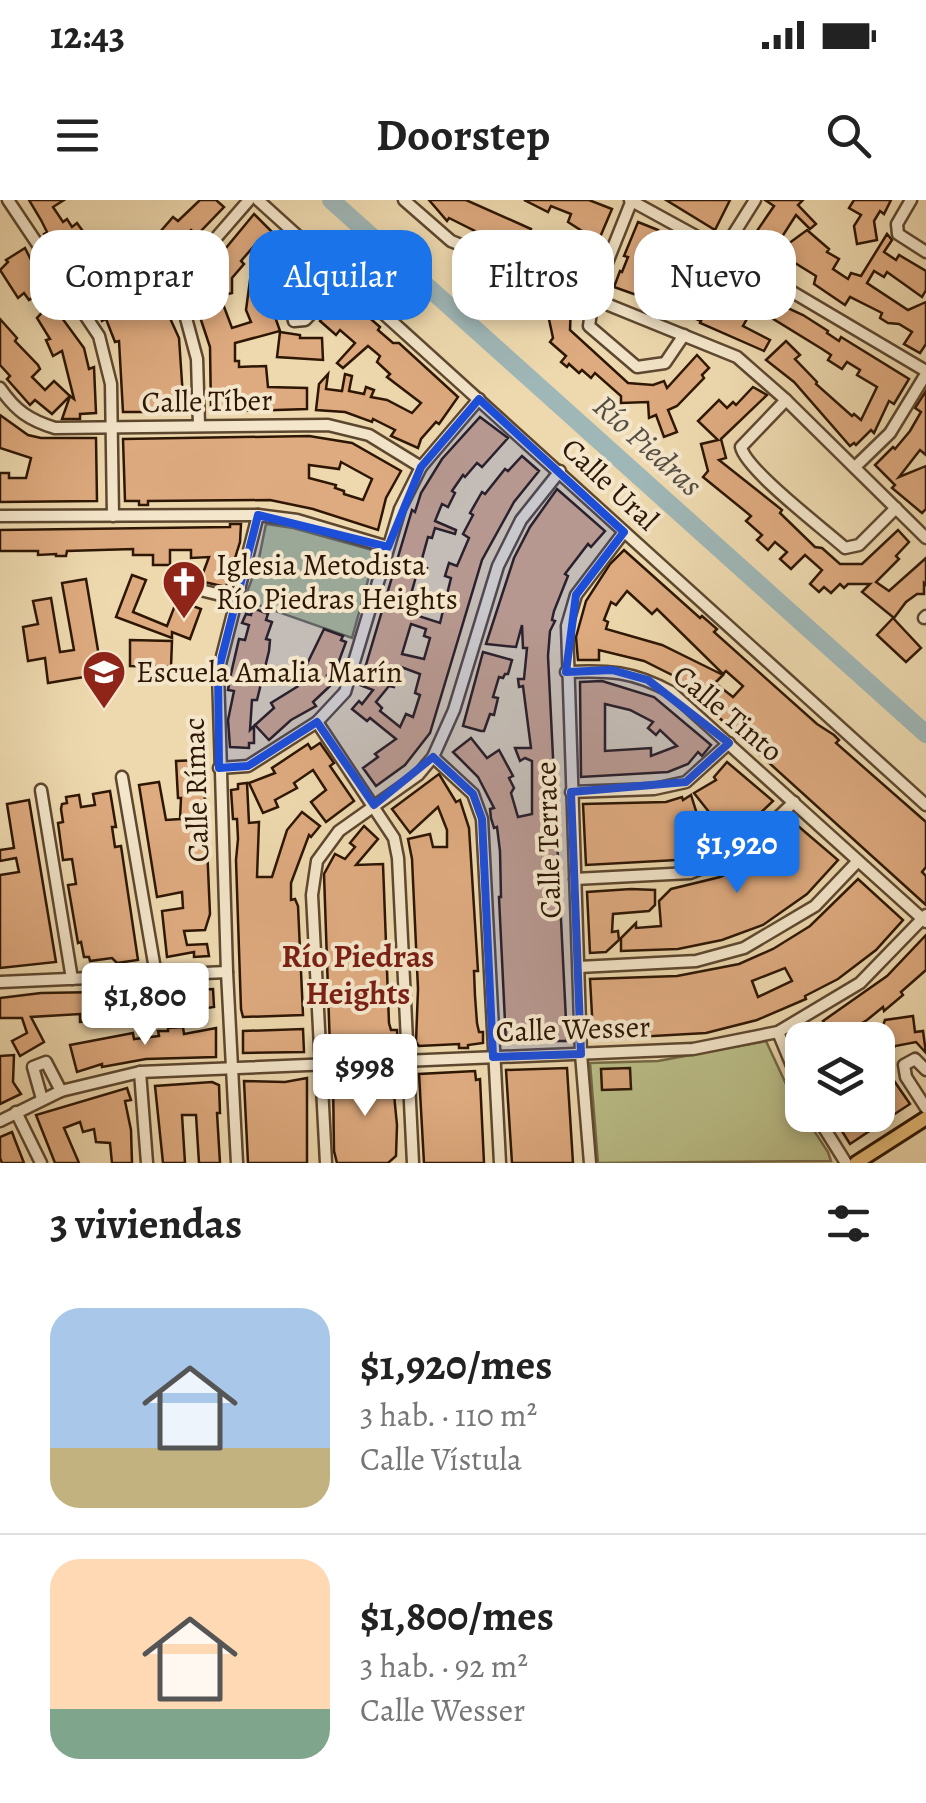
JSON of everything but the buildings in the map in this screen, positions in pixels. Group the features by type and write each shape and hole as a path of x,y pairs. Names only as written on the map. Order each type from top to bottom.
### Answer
{"main road":[{"path":"856,1163 926,1118"}],"street":[{"path":"8,200 100,336 111,384 113,516"},
{"path":"199,426 197,359 182,303 184,282 196,261 249,200"},
{"name":"Calle Ural","path":"258,200 291,230"},
{"path":"404,200 452,241"},
{"path":"614,244 631,200 685,230"},
{"path":"736,230 755,200"},
{"path":"911,200 897,224 898,234 926,252"},
{"path":"796,295 926,373 890,433 855,467"},
{"path":"614,307 737,358 786,400 925,535"},
{"name":"Calle Ural","path":"393,320 926,805"},
{"path":"590,320 589,326 637,367 665,363 684,335"},
{"name":"Calle Tíber","path":"0,388 14,408 30,420 55,428 328,425 369,436 421,467"},
{"path":"219,768 248,766 316,722 345,692 400,509 421,467 480,399"},
{"path":"786,400 742,447 743,456 767,480 845,548 859,545 896,508"},
{"path":"326,1163 312,895 317,861 339,831 418,775 434,757 454,710 498,566 522,520 560,471"},
{"path":"0,516 258,515 297,520 388,547"},
{"name":"Calle Rímac","path":"237,1163 218,672 258,515"},
{"name":"Calle Terrace","path":"590,1163 581,1054 567,626 576,594 624,532"},
{"path":"184,586 237,599"},
{"name":"Calle Tinto","path":"566,672 612,670 648,680 670,692 925,919"},
{"path":"316,722 394,838 414,1163"},
{"path":"571,792 654,789 686,782 730,743"},
{"path":"434,757 473,794 482,819 500,1163"},
{"path":"122,777 156,975"},
{"path":"41,790 72,978"},
{"path":"575,880 690,873 742,852 794,802"},
{"path":"578,967 696,961 744,948 815,906 858,862"},
{"name":"Calle Wesser","path":"0,1121 61,1091 140,1072 693,1049 778,1032 860,983 925,919"},
{"path":"0,982 227,972"},
{"path":"778,1032 785,1049"},
{"path":"926,1070 916,1058 904,1064 906,1077 926,1108"},
{"path":"42,1099 33,1074 33,1067 39,1062 52,1068 61,1091"},
{"path":"140,1072 146,1163"},
{"path":"16,1112 41,1163"},
{"path":"827,1132 846,1163"}],"highlighted area":[{"path":"479,399 624,532 576,595 566,672 612,670 648,680 729,743 686,782 571,792 581,1054 493,1057 482,819 473,794 433,757 374,805 317,722 248,766 219,768 218,672 258,515 388,547 421,467"}],"green space":[{"path":"266,524 376,551 352,638 244,600 258,563"},
{"path":"766,1041 785,1082 785,1132 815,1132 831,1161 598,1163 590,1063 658,1061"}],"waterway":[{"name":"Río Piedras","path":"331,200 926,734"}],"place":[{"name":"Iglesia Metodista Río Piedras Heights","path":"184,620"},
{"name":"Escuela Amalia Marín","path":"104,710"}],"district":[{"name":"Río Piedras Heights","path":"358,974"}]}
